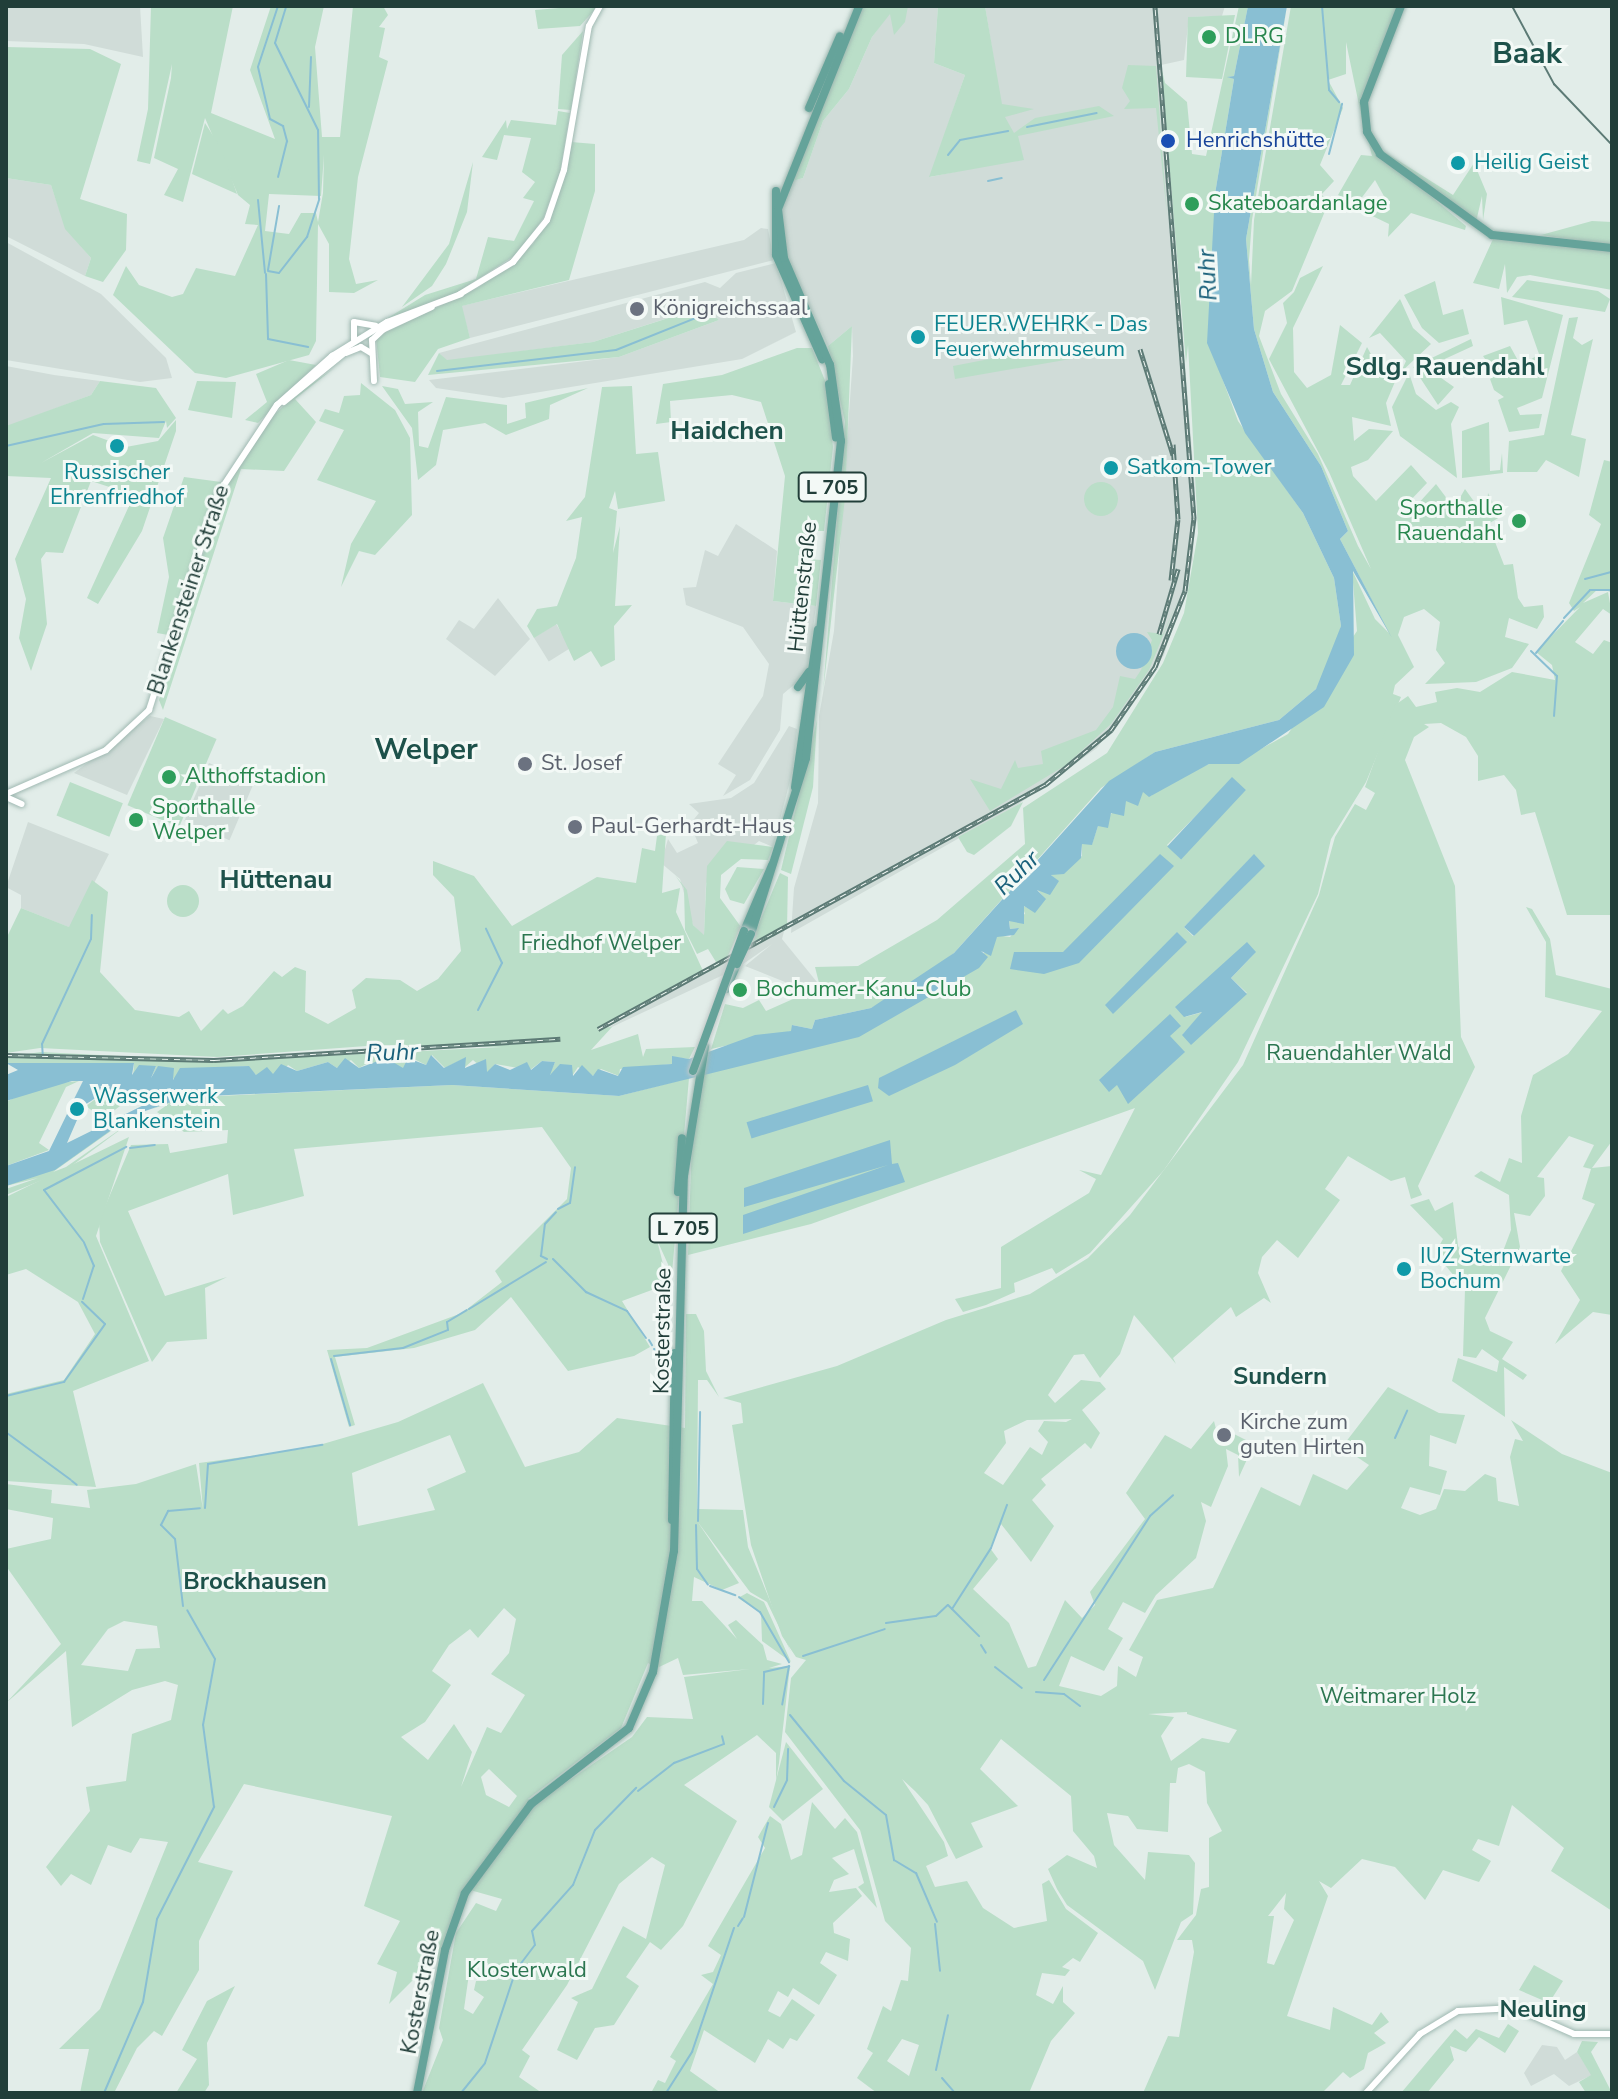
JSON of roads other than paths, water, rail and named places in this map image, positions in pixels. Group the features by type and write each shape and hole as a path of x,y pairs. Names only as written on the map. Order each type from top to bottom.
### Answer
{"main road":[{"name":"Blankensteiner Straße","path":"6,795 106,750 149,710 218,494 272,412 318,370 385,326 461,294 513,262 547,220 564,171 589,26 600,6"},
{"name":"Hüttenstraße","path":"778,856 798,771 814,652 836,429 821,355 778,250 776,191 856,6"},
{"path":"1401,6 1364,102 1367,132 1380,154 1492,235 1612,248"},
{"name":"Hüttenstraße","path":"696,1070 778,856 815,699 841,441 830,365 788,275"},
{"path":"337,357 356,338 354,322 368,328 385,326"},
{"path":"374,381 372,340 385,326"},
{"path":"337,357 361,347 373,355"},
{"name":"L 705","path":"798,687 814,652"},
{"path":"6,795 22,804"},
{"name":"Kosterstraße","path":"417,2093 445,1950 465,1893 531,1804 635,1721 669,1593 677,1387 678,1180 696,1070"},
{"path":"1366,2093 1427,2028 1461,2011 1515,2008 1580,2035 1612,2034"}],"water":[{"path":"1248,6 1287,6 1246,239 1254,329 1273,392 1321,466 1348,531 1340,539 1392,638 1353,571 1354,655 1324,707 1239,764 1209,764 1149,797 1143,792 1138,806 1126,801 1124,816 1111,813 1108,828 1098,826 1092,845 1082,844 1081,858 1064,874 1051,875 1059,881 1050,895 1037,890 1046,899 1035,913 1024,906 1024,924 1009,921 1010,929 1019,928 1014,935 997,937 991,956 981,951 988,957 979,968 859,1037 619,1096 452,1085 185,1097 131,1116 55,1170 6,1186 6,1166 49,1151 67,1114 77,1120 67,1143 164,1095 102,1094 83,1106 73,1101 83,1081 72,1081 6,1101 6,1075 18,1070 6,1063 134,1063 132,1075 139,1065 156,1066 151,1078 158,1066 174,1068 173,1080 180,1068 249,1066 256,1075 267,1067 273,1074 281,1064 297,1071 328,1062 337,1068 345,1058 359,1068 386,1058 403,1068 408,1058 426,1065 431,1055 444,1068 466,1057 465,1068 486,1059 487,1072 495,1064 510,1070 527,1062 531,1070 542,1061 555,1062 550,1075 560,1064 572,1065 573,1076 582,1065 593,1076 598,1069 618,1076 623,1067 672,1064 672,1056 689,1059 755,1035 791,1031 792,1025 812,1029 815,1020 871,1008 954,953 1109,781 1155,752 1279,720 1316,689 1341,626 1334,578 1303,513 1245,433 1207,343 1215,194 1234,79 1227,77 1234,76"},
{"path":"1134,633 1147,638 1152,651 1147,664 1134,669 1121,664 1116,651 1121,638"},
{"path":"1232,777 1246,790 1181,859 1167,846"},
{"path":"1160,854 1174,866 1079,963 1044,974 1010,969 1014,952 1063,952"},
{"path":"1254,854 1265,866 1194,936 1184,927"},
{"path":"1177,932 1187,942 1113,1014 1105,1005"},
{"path":"1247,942 1256,952 1231,978 1247,994 1191,1045 1182,1035 1202,1012 1184,1017 1175,1007"},
{"path":"1016,1010 1023,1024 955,1065 889,1096 878,1088 879,1078"},
{"path":"1170,1014 1181,1026 1170,1036 1185,1052 1128,1104 1117,1085 1109,1092 1099,1080"},
{"path":"868,1085 873,1101 752,1138 747,1122"},
{"path":"890,1140 892,1164 898,1163 905,1182 743,1234 743,1215 888,1165 744,1207 744,1188"}],"waterway":[{"path":"278,6 258,67 270,119 283,126 287,141 278,177"},
{"path":"268,271 279,273 307,237 319,199 318,130 275,43 286,6"},
{"path":"1322,6 1329,90 1339,102"},
{"path":"309,107 311,57"},
{"path":"1329,154 1342,104"},
{"path":"1027,127 1097,113"},
{"path":"948,155 960,140 1008,131"},
{"path":"988,181 1002,178"},
{"path":"258,200 265,273"},
{"path":"268,270 279,206"},
{"path":"266,274 268,339 308,347"},
{"path":"437,371 616,350 708,313"},
{"path":"6,446 104,424 164,422"},
{"path":"1585,579 1612,572"},
{"path":"1564,618 1590,590 1612,590"},
{"path":"1536,653 1563,621"},
{"path":"1531,651 1557,676 1554,716"},
{"path":"43,1058 42,1044 91,939 92,915"},
{"path":"478,1010 502,963 486,928"},
{"path":"130,1148 155,1145"},
{"path":"83,1241 44,1190 126,1147"},
{"path":"558,1209 570,1203 575,1167"},
{"path":"547,1259 541,1256 545,1224 556,1212"},
{"path":"83,1299 94,1266 84,1242"},
{"path":"553,1259 586,1292 627,1311 646,1338"},
{"path":"469,1309 546,1262"},
{"path":"6,1396 64,1382 105,1324 82,1302"},
{"path":"334,1356 403,1348 448,1330 447,1322 467,1310"},
{"path":"649,1340 652,1345"},
{"path":"654,1349 670,1356"},
{"path":"331,1359 350,1425"},
{"path":"1395,1438 1407,1411"},
{"path":"698,1521 700,1412"},
{"path":"7,1433 71,1480"},
{"path":"205,1508 208,1464 322,1445"},
{"path":"72,1481 77,1485"},
{"path":"1044,1680 1150,1516 1173,1495"},
{"path":"952,1609 991,1548 1007,1505"},
{"path":"183,1606 175,1539 161,1525 168,1511 200,1508"},
{"path":"696,1525 697,1569 708,1585"},
{"path":"710,1586 735,1595"},
{"path":"739,1597 760,1612 789,1662"},
{"path":"886,1623 936,1616 948,1605 979,1636"},
{"path":"104,2093 143,2002 157,1919 214,1807 203,1725 215,1659 187,1610"},
{"path":"803,1656 885,1629"},
{"path":"981,1645 986,1653"},
{"path":"763,1704 764,1672 789,1666 782,1704"},
{"path":"995,1667 1022,1688"},
{"path":"1036,1692 1064,1694 1080,1706"},
{"path":"790,1715 844,1781 886,1815 894,1860 916,1873 937,1922"},
{"path":"638,1791 674,1763 724,1744 722,1736"},
{"path":"774,1807 787,1780 788,1749"},
{"path":"461,2093 485,2063 516,1970 535,1945 532,1931 573,1885 595,1830 636,1788"},
{"path":"744,1917 768,1823"},
{"path":"738,1926 743,1918"},
{"path":"935,1924 940,1971"},
{"path":"666,2093 692,2052 734,1928"},
{"path":"936,2070 948,2015"},
{"path":"942,2078 955,2093"}],"tram line":[{"path":"1512,6 1554,84 1612,145"}],"railway":[{"path":"598,1029 1046,784 1111,730 1155,667 1185,591 1194,518 1155,6"},
{"path":"1140,349 1173,455"},
{"path":"1171,580 1178,519 1173,444"},
{"path":"1159,634 1178,569"},
{"path":"6,1055 214,1060 560,1039"}],"place":[{"name":"DLRG","path":"1209,37"},
{"name":"Henrichshütte","path":"1168,141"},
{"name":"Heilig Geist","path":"1458,163"},
{"name":"Skateboardanlage","path":"1192,204"},
{"name":"Königreichssaal","path":"637,309"},
{"name":"FEUER.WEHRK - Das Feuerwehrmuseum","path":"918,337"},
{"name":"Russischer Ehrenfriedhof","path":"117,446"},
{"name":"Satkom-Tower","path":"1111,468"},
{"name":"Sporthalle Rauendahl","path":"1519,521"},
{"name":"St. Josef","path":"525,764"},
{"name":"Althoffstadion","path":"169,777"},
{"name":"Sporthalle Welper","path":"136,820"},
{"name":"Paul-Gerhardt-Haus","path":"575,827"},
{"name":"Bochumer-Kanu-Club","path":"740,990"},
{"name":"Wasserwerk Blankenstein","path":"77,1109"},
{"name":"IUZ Sternwarte Bochum","path":"1404,1269"},
{"name":"Kirche zum guten Hirten","path":"1224,1435"}],"district":[{"name":"Baak","path":"1527,54"},
{"name":"Sdlg. Rauendahl","path":"1445,367"},
{"name":"Haidchen","path":"727,431"},
{"name":"Welper","path":"426,750"},
{"name":"Hüttenau","path":"276,880"},
{"name":"Sundern","path":"1280,1377"},
{"name":"Brockhausen","path":"255,1582"},
{"name":"Neuling","path":"1543,2010"}],"water label":[{"name":"Ruhr","path":"1208,275"},
{"name":"Ruhr","path":"1017,873"},
{"name":"Ruhr","path":"392,1053"}],"park label":[{"name":"Friedhof Welper","path":"601,944"},
{"name":"Rauendahler Wald","path":"1359,1054"},
{"name":"Weitmarer Holz","path":"1398,1697"},
{"name":"Klosterwald","path":"527,1971"}]}
